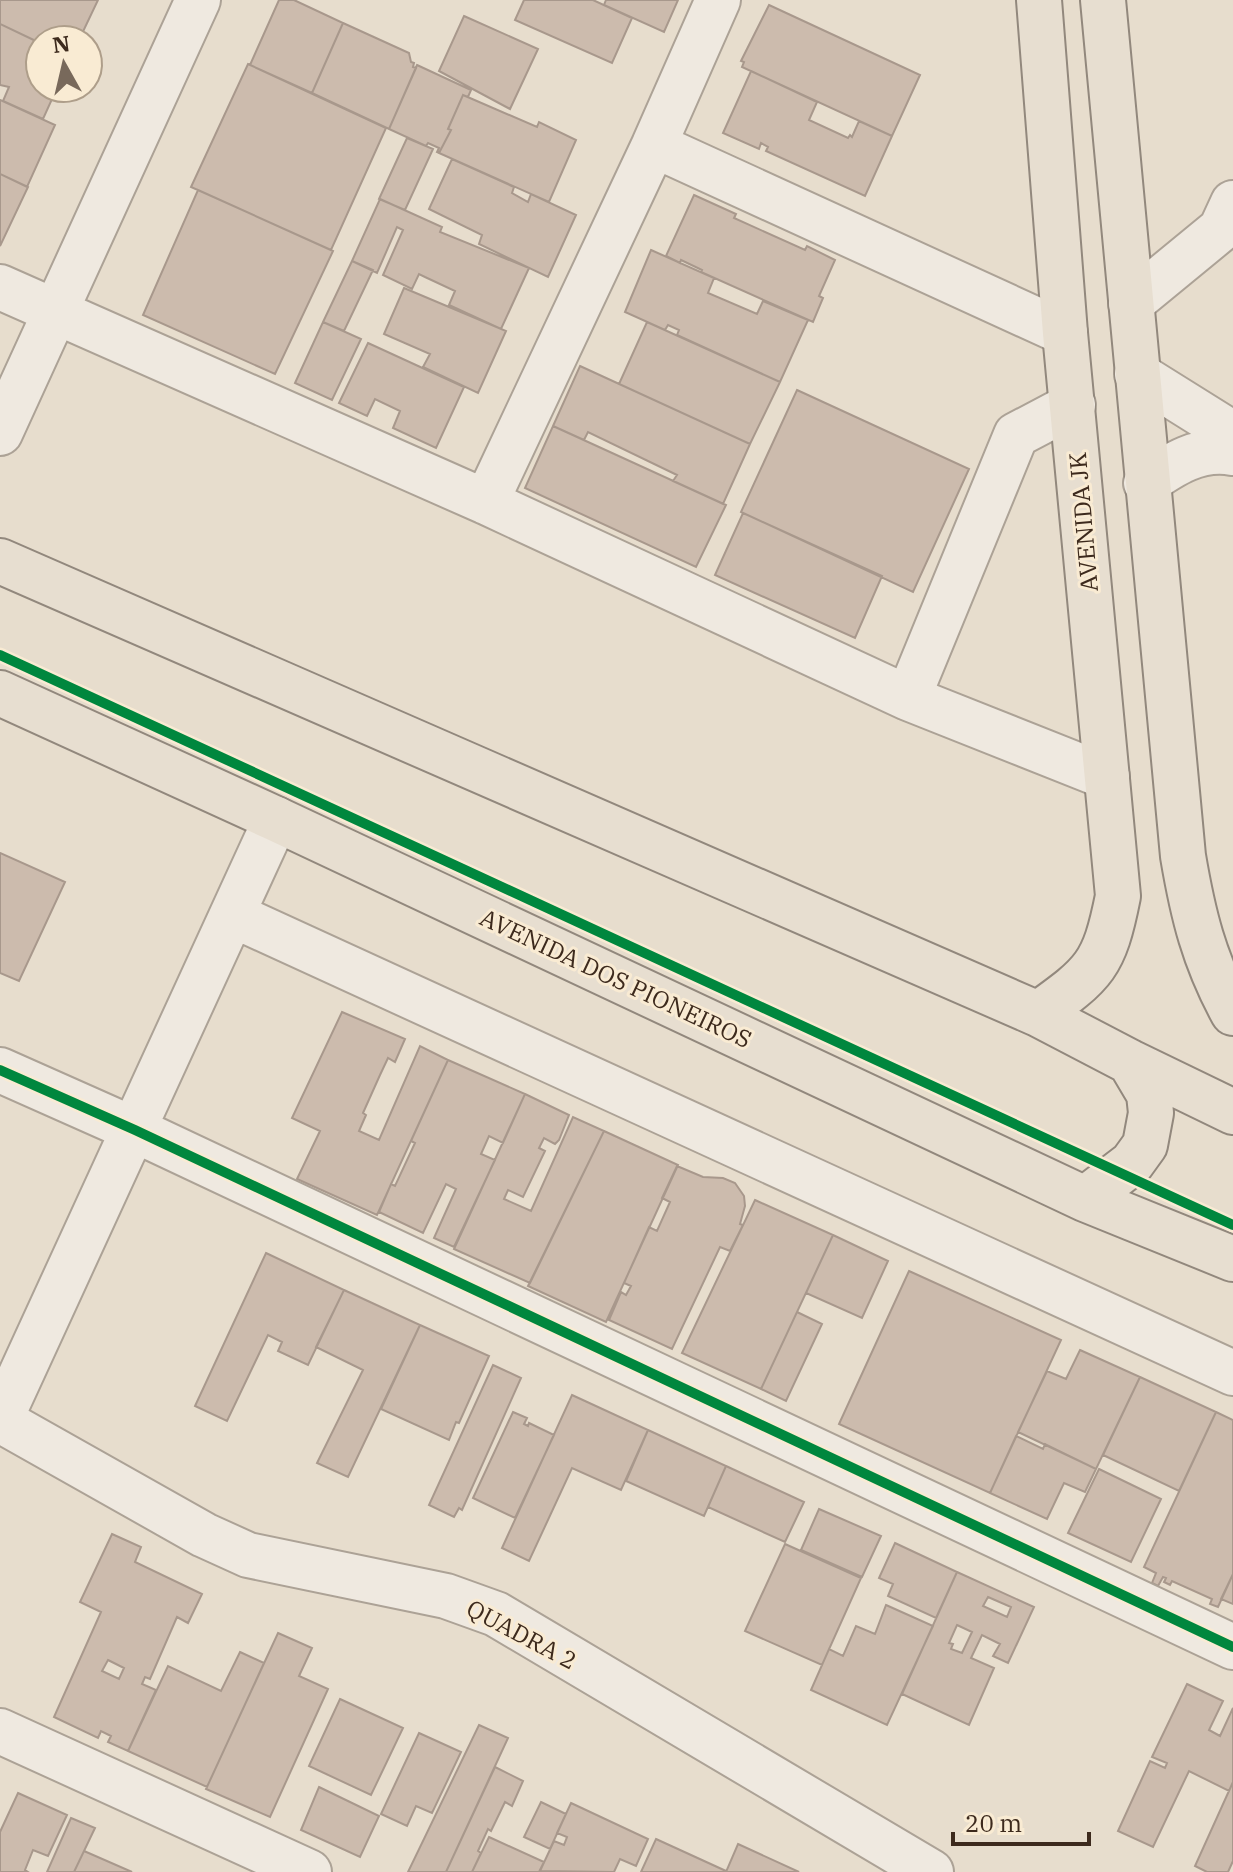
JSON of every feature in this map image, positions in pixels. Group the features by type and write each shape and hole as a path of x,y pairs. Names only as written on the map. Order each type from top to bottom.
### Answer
{"main road":[{"name":"AVENIDA JK","path":"1038,1014 1083,982 1100,959 1111,931 1118,896 1065,333 1039,0"},
{"path":"1103,0 1183,856 1197,927 1213,976 1233,1013"},
{"path":"0,561 1038,1014 1233,1112"},
{"name":"AVENIDA DOS PIONEIROS","path":"0,693 276,819 1085,1199 1233,1259"},
{"path":"1085,1199 1132,1163 1145,1145 1151,1113 1149,1094 1130,1062"}],"street":[{"path":"0,433 198,0"},
{"path":"486,502 654,145 718,0"},
{"path":"654,145 1065,333"},
{"path":"1131,303 1221,229 1233,203"},
{"path":"0,287 486,502 908,698 1107,777"},
{"path":"1137,374 1233,434"},
{"path":"908,698 1016,435 1073,405"},
{"path":"1146,483 1182,459 1205,453 1233,453"},
{"path":"0,1420 276,819"},
{"path":"233,915 1233,1373"},
{"path":"0,1070 135,1130 1233,1647"},
{"name":"QUADRA 2","path":"0,1420 204,1535 248,1555 446,1596 496,1614 931,1872"},
{"path":"0,1731 309,1872"}],"building":[{"path":"0,0 98,0 87,24 24,24 24,35 0,24"},
{"path":"279,0 294,0 343,23 312,93 250,65"},
{"path":"524,0 593,0 632,18 612,63 515,20"},
{"path":"606,0 678,0 664,32 604,5"},
{"path":"769,5 920,75 892,136 742,67 744,62 741,61"},
{"path":"464,16 538,49 510,109 439,71"},
{"path":"343,23 409,53 414,63 413,67 416,68 389,129 312,93"},
{"path":"0,24 24,35 24,104 50,104 43,119 3,101 9,87 0,85"},
{"path":"248,64 386,128 331,250 191,187"},
{"path":"417,65 471,90 468,97 463,95 439,153 439,148 428,143 426,146 389,129"},
{"path":"751,71 817,102 809,120 848,138 850,135 852,137 859,121 892,136 865,196 766,151 768,147 761,143 759,149 723,133"},
{"path":"463,95 537,127 539,122 576,140 549,202 439,153"},
{"path":"0,100 55,125 27,187 0,174"},
{"path":"407,138 433,149 405,210 379,199"},
{"path":"452,159 514,187 512,193 528,202 531,194 576,215 548,277 479,244 482,235 429,209"},
{"path":"0,174 28,187 0,246"},
{"path":"198,190 333,251 275,374 143,315"},
{"path":"694,195 736,214 734,218 835,260 819,296 823,298 813,322 681,260 680,263 666,256"},
{"path":"380,199 442,227 440,232 529,268 501,329 449,305 455,291 419,274 412,289 383,275 403,230 397,227 377,273 352,261"},
{"path":"651,250 714,278 708,293 757,314 763,301 808,320 780,382 677,335 679,330 668,325 665,330 625,312"},
{"path":"352,261 373,270 344,331 323,322"},
{"path":"404,288 506,331 478,393 423,367 430,354 384,334"},
{"path":"323,322 361,339 332,400 295,383"},
{"path":"647,322 780,382 750,444 619,384"},
{"path":"368,343 464,387 436,448 393,428 400,411 375,399 367,416 339,403"},
{"path":"580,366 750,444 723,504 673,481 677,475 588,432 584,440 553,426"},
{"path":"797,390 969,469 913,592 741,512"},
{"path":"553,426 726,505 696,567 525,488"},
{"path":"743,513 882,576 855,638 715,575"},
{"path":"0,853 65,882 19,981 0,973"},
{"path":"342,1012 405,1039 395,1062 388,1058 363,1113 366,1115 359,1131 379,1140 420,1046 448,1060 377,1215 297,1179 320,1131 292,1118"},
{"path":"448,1060 525,1094 503,1143 489,1136 481,1154 495,1160 454,1247 434,1238 456,1189 446,1184 423,1233 379,1212 415,1143 411,1141"},
{"path":"525,1094 569,1115 555,1144 544,1138 539,1148 545,1151 523,1197 508,1190 504,1199 531,1211 573,1117 604,1131 530,1283 454,1249"},
{"path":"604,1131 678,1165 606,1322 528,1286"},
{"path":"677,1166 703,1177 723,1178 735,1183 744,1196 745,1206 740,1224 743,1225 730,1251 720,1247 672,1349 609,1320 621,1292 626,1295 631,1286 624,1283 649,1227 657,1231 670,1202 662,1198"},
{"path":"755,1200 833,1235 761,1389 682,1353"},
{"path":"833,1235 888,1261 862,1318 806,1293"},
{"path":"266,1253 344,1290 308,1365 278,1351 282,1342 268,1335 227,1421 195,1406"},
{"path":"909,1271 1061,1340 990,1493 839,1424"},
{"path":"344,1290 420,1325 348,1477 317,1463 363,1370 316,1347"},
{"path":"797,1312 822,1324 786,1401 761,1389"},
{"path":"420,1325 489,1356 449,1440 381,1409"},
{"path":"1080,1350 1140,1377 1096,1469 1018,1432 1047,1371 1066,1379"},
{"path":"493,1365 521,1378 462,1510 459,1508 454,1517 429,1505"},
{"path":"1140,1377 1216,1412 1179,1491 1103,1455"},
{"path":"572,1395 648,1430 621,1490 572,1468 529,1561 502,1548"},
{"path":"513,1412 527,1418 524,1424 528,1426 529,1423 554,1435 515,1518 473,1498"},
{"path":"1216,1412 1233,1420 1233,1574 1218,1607 1210,1604 1212,1599 1172,1581 1170,1585 1164,1582 1166,1578 1163,1577 1158,1586 1152,1583 1156,1573 1144,1567"},
{"path":"648,1430 726,1466 704,1516 626,1481"},
{"path":"1016,1436 1043,1449 1045,1444 1096,1469 1085,1492 1064,1483 1047,1519 990,1493"},
{"path":"726,1466 804,1502 785,1542 708,1507"},
{"path":"1099,1469 1161,1499 1131,1562 1068,1533"},
{"path":"819,1509 881,1536 862,1577 801,1550"},
{"path":"112,1534 141,1547 135,1562 202,1594 188,1623 177,1617 150,1679 145,1677 142,1684 156,1690 128,1751 108,1742 111,1736 101,1731 98,1738 54,1717 101,1612 80,1602","holes":["108,1660 124,1668 119,1679 102,1671"]},
{"path":"895,1543 957,1572 936,1618 888,1596 893,1584 879,1578"},
{"path":"785,1544 861,1578 822,1665 745,1631"},
{"path":"957,1572 1034,1607 1008,1663 993,1656 1000,1644 982,1635 971,1658 994,1668 969,1725 902,1694","holes":["988,1597 1011,1607 1007,1617 983,1606","957,1625 972,1632 962,1653 951,1649 953,1644 949,1643"]},
{"path":"1233,1574 1233,1604 1221,1599"},
{"path":"886,1605 933,1626 887,1725 811,1690 829,1649 843,1656 856,1626 875,1634"},
{"path":"278,1633 312,1648 299,1676 328,1689 270,1817 206,1789"},
{"path":"240,1652 264,1663 207,1787 128,1751 168,1666 221,1691"},
{"path":"1187,1684 1223,1701 1209,1730 1220,1736 1233,1708 1233,1782 1229,1791 1189,1771 1153,1847 1118,1831 1150,1761 1165,1768 1167,1763 1152,1757"},
{"path":"340,1699 403,1728 371,1795 309,1766"},
{"path":"479,1725 508,1738 446,1872 408,1872"},
{"path":"419,1733 461,1752 432,1813 416,1806 407,1826 381,1814"},
{"path":"495,1767 523,1781 512,1806 505,1802 491,1831 488,1829 472,1872 446,1872"},
{"path":"1233,1782 1233,1861 1228,1872 1207,1872 1195,1866"},
{"path":"319,1787 379,1816 360,1857 301,1830"},
{"path":"18,1793 67,1815 48,1856 33,1850 25,1870 28,1872 0,1872 0,1832"},
{"path":"541,1802 566,1814 550,1849 524,1837"},
{"path":"571,1803 648,1839 636,1866 620,1859 614,1872 540,1871 554,1841 564,1845 567,1837 557,1833"},
{"path":"71,1818 95,1828 74,1872 47,1872"},
{"path":"489,1837 544,1862 539,1872 472,1872"},
{"path":"656,1839 726,1871 726,1872 641,1872"},
{"path":"738,1844 799,1872 726,1872"},
{"path":"84,1851 132,1872 74,1872"}],"cycle path":[{"path":"0,655 1233,1225"},
{"path":"0,1070 135,1130 1233,1647"}]}
